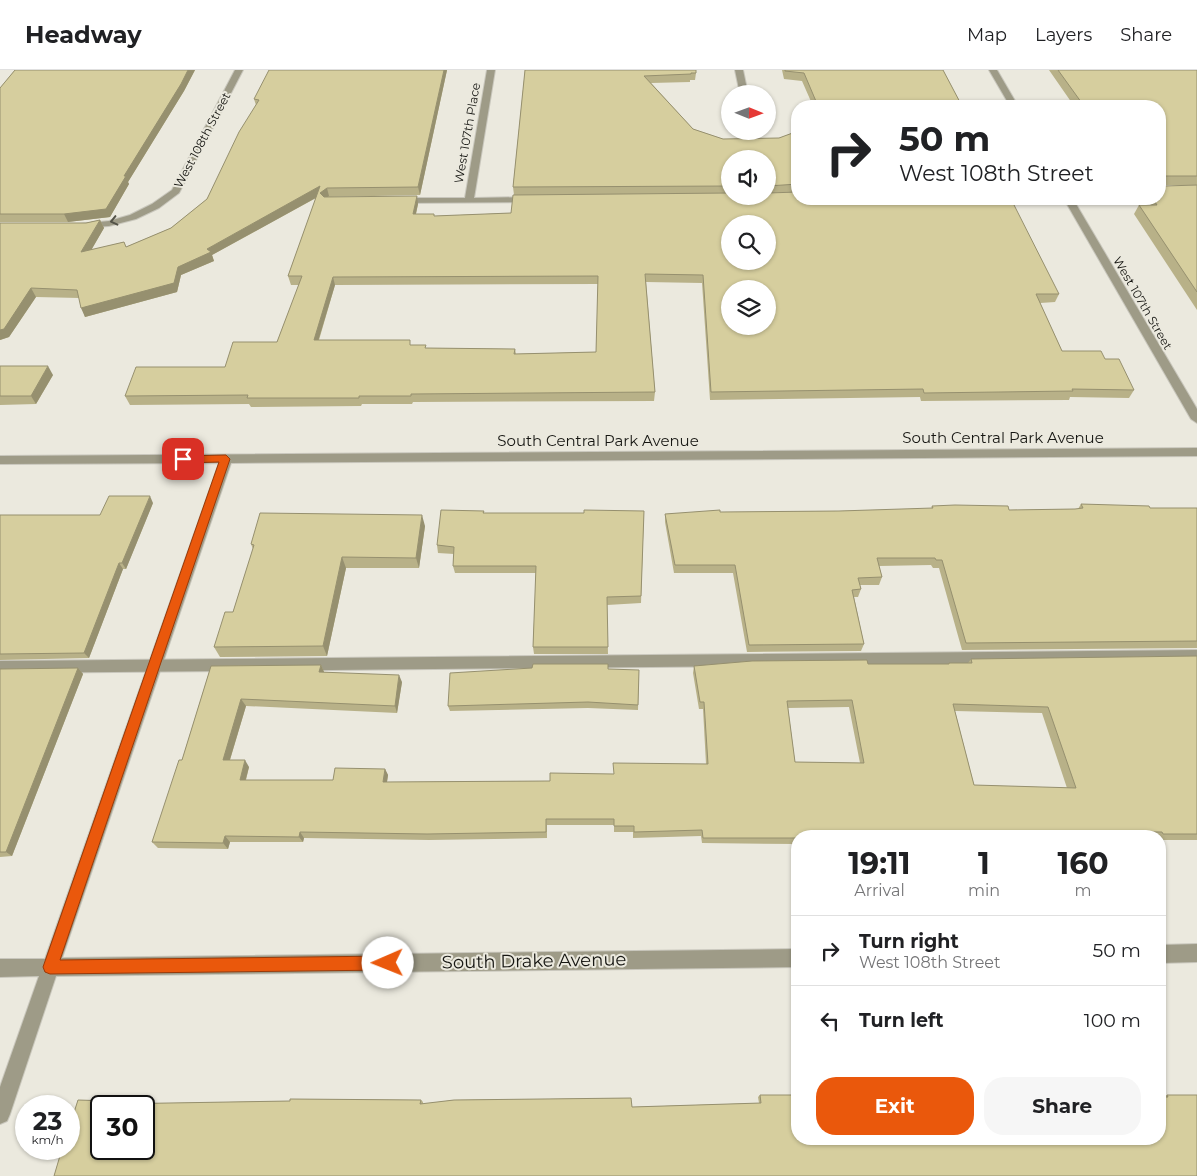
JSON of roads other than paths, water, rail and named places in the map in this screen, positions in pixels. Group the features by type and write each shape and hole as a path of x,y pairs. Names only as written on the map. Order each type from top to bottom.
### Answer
{"street":[{"name":"West 108th Street","path":"76,226 94,226 142,214 159,205 176,191 239,70"},
{"name":"West 107th Place","path":"469,200 491,70"},
{"path":"738,70 742,85"},
{"path":"993,70 1010,100"},
{"path":"389,201 542,200"},
{"name":"West 107th Street","path":"1072,205 1197,419"},
{"name":"South Central Park Avenue","path":"0,460 1197,452"},
{"path":"0,1114 226,459"},
{"path":"0,667 1197,656"},
{"path":"1166,954 1197,953"},
{"name":"South Drake Avenue","path":"0,968 791,958"}]}
